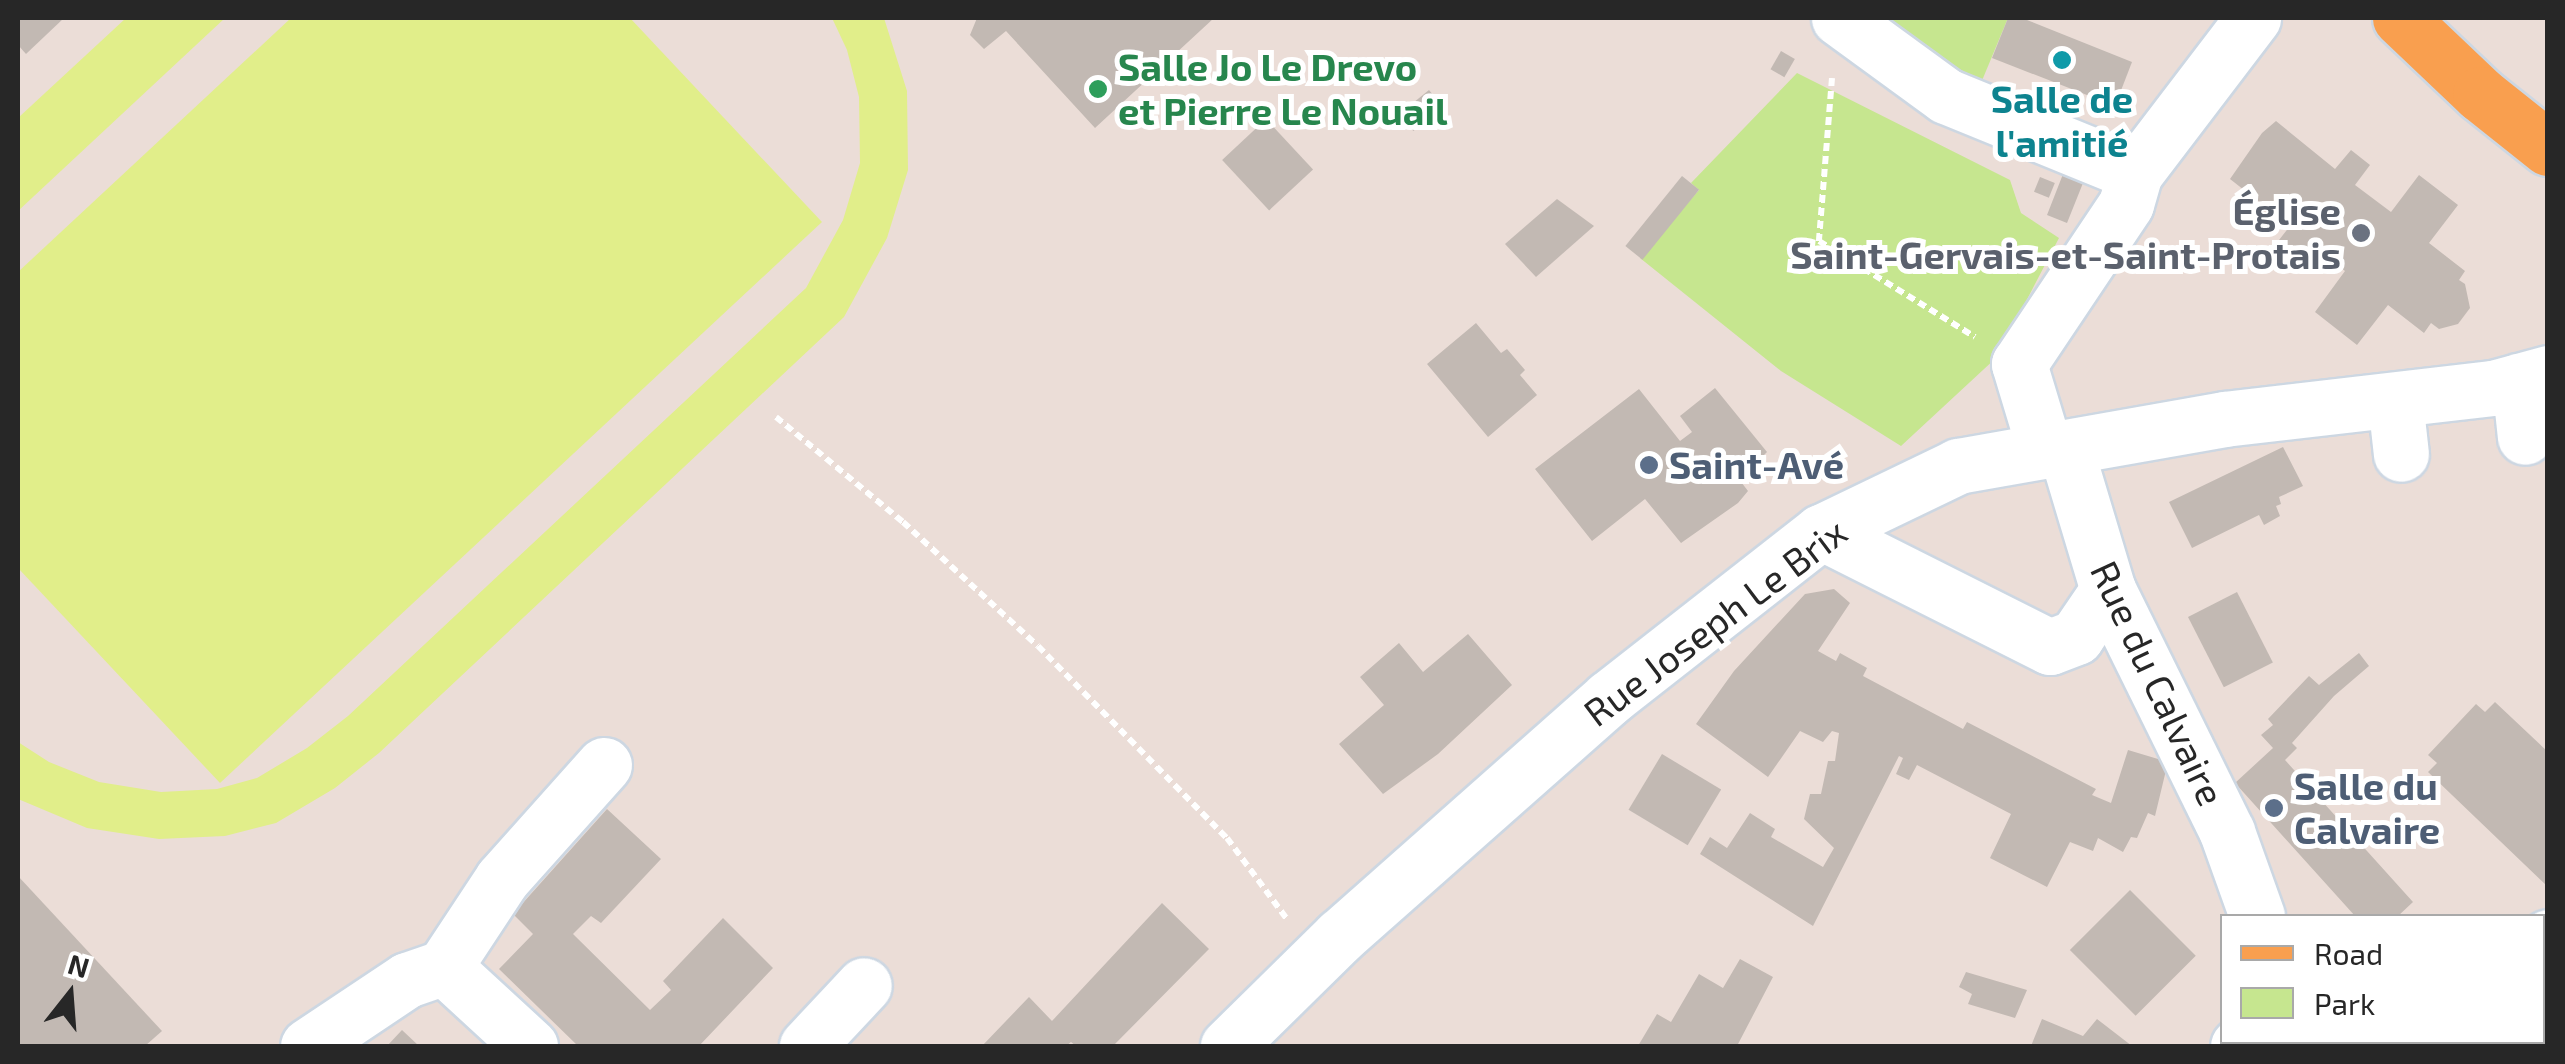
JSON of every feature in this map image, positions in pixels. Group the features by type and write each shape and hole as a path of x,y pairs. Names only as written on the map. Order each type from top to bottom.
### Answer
{"main road":[{"path":"2400,18 2480,94 2548,148"}],"street":[{"path":"2019,364 2126,204 2135,174 2252,18"},
{"path":"1834,39 1946,96 2135,174"},
{"name":"Rue du Calvaire","path":"2019,364 2108,590 2227,832 2256,914"},
{"path":"2526,437 2533,377"},
{"name":"Rue Joseph Le Brix","path":"1228,1046 1316,960 1609,698 1821,532 1958,466 2224,419 2395,400 2533,377"},
{"path":"2395,400 2401,454"},
{"path":"1821,532 2050,647 2076,638 2108,590"},
{"path":"308,1046 408,980 444,968 502,879 604,765"},
{"path":"444,968 530,1046"},
{"path":"808,1046 864,986"}],"path":[{"path":"1834,39 1819,241 2019,364"},
{"path":"776,417 903,522 1038,646 1227,838 1316,960"}],"green space":[{"path":"126,18 225,18 18,211 18,118"},
{"path":"291,18 630,18 822,222 220,783 18,568 18,272"},
{"path":"832,18 884,18 907,91 908,170 887,238 844,317 379,753 335,788 276,823 225,836 159,839 87,828 18,799 18,742 49,762 99,782 161,792 217,789 257,778 307,748 348,716 806,288 843,220 860,163 859,97 847,50"},
{"path":"1887,18 2008,18 1981,83 1920,45"},
{"path":"1797,73 2010,180 2021,213 2059,238 1997,357 1901,446 1781,371 1640,258 1699,190 1691,183"}],"building":[{"path":"18,18 64,18 26,54 18,45"},
{"name":"Salle Jo Le Drevo et Pierre Le Nouail","path":"977,18 1214,18 1095,128 1006,31 984,49 970,35"},
{"name":"Salle de l'amitié","path":"2008,18 2022,18 2132,62 2115,106 1992,58"},
{"path":"1781,51 1795,59 1784,77 1770,69"},
{"path":"1429,90 1443,107 1413,131 1399,114"},
{"path":"1266,119 1313,169 1269,210 1222,160"},
{"name":"Église Saint-Gervais-et-Saint-Protais","path":"2276,121 2335,169 2351,150 2370,165 2355,185 2391,212 2419,175 2458,205 2429,243 2465,271 2459,280 2465,284 2470,308 2458,324 2439,329 2431,323 2424,333 2388,305 2357,345 2315,312 2345,271 2311,244 2301,256 2279,240 2290,226 2230,179 2262,133"},
{"path":"2065,169 2081,175 2079,182 2083,183 2067,223 2047,215"},
{"path":"1682,176 1699,190 1642,260 1625,246"},
{"path":"2040,177 2055,183 2049,198 2034,192"},
{"path":"1557,199 1594,226 1536,277 1505,244"},
{"path":"1476,323 1501,353 1507,349 1525,370 1520,375 1537,395 1488,437 1427,364"},
{"name":"Saint-Avé","path":"1715,388 1767,452 1747,472 1744,468 1735,474 1748,491 1738,503 1681,543 1645,499 1592,541 1535,469 1639,389 1680,441 1692,432 1680,416"},
{"path":"2283,447 2303,486 2279,497 2281,504 2276,506 2280,516 2264,525 2259,515 2192,548 2169,502"},
{"path":"1834,589 1850,603 1818,651 1836,661 1840,653 1867,668 1863,676 1963,729 1967,722 2096,789 2092,795 2111,803 2128,750 2168,762 2155,816 2148,813 2137,838 2131,837 2123,852 2098,838 2093,851 2070,842 2047,887 1990,858 2011,814 1917,765 1909,780 1896,774 1903,758 1899,756 1813,926 1700,854 1710,837 1727,848 1750,813 1775,829 1771,837 1823,867 1834,848 1804,819 1810,794 1821,794 1828,761 1835,761 1839,733 1832,731 1823,742 1800,731 1768,777 1696,724 1734,671 1805,594"},
{"path":"2237,592 2273,662 2224,687 2188,617"},
{"path":"1468,634 1512,685 1438,754 1383,794 1339,744 1384,705 1360,677 1399,643 1423,672"},
{"path":"2359,653 2369,666 2334,696 2292,743 2297,748 2285,760 2413,902 2400,914 2353,914 2235,783 2273,748 2261,735 2273,725 2268,719 2309,676 2319,685"},
{"path":"2495,702 2548,752 2548,887 2428,772 2437,763 2428,755 2476,704 2485,712"},
{"path":"1662,754 1721,790 1688,845 1629,810"},
{"path":"607,809 661,859 601,923 591,916 573,934 650,1010 671,990 663,981 723,918 773,968 699,1046 578,1046 499,969 533,934 513,914"},
{"path":"18,876 162,1031 145,1046 18,1046"},
{"path":"2130,890 2196,956 2136,1016 2070,950"},
{"path":"1162,903 1209,949 1113,1046 1076,1046 1071,1042 1066,1046 982,1046 1029,997 1052,1021"},
{"path":"1740,959 1773,977 1737,1046 1638,1046 1657,1014 1671,1022 1699,974 1723,988"},
{"path":"1966,972 2027,990 2015,1018 1968,1004 1972,994 1959,987"},
{"path":"2548,1000 2548,1046 2525,1046 2545,1044"},
{"path":"2042,1019 2083,1036 2097,1019 2132,1046 2031,1046"},
{"path":"402,1030 419,1046 387,1046"}],"place":[{"name":"Salle de l'amitié","path":"2062,60"},
{"name":"Salle Jo Le Drevo et Pierre Le Nouail","path":"1098,89"},
{"name":"Église Saint-Gervais-et-Saint-Protais","path":"2361,233"},
{"name":"Saint-Avé","path":"1649,465"},
{"name":"Salle du Calvaire","path":"2274,808"}]}
